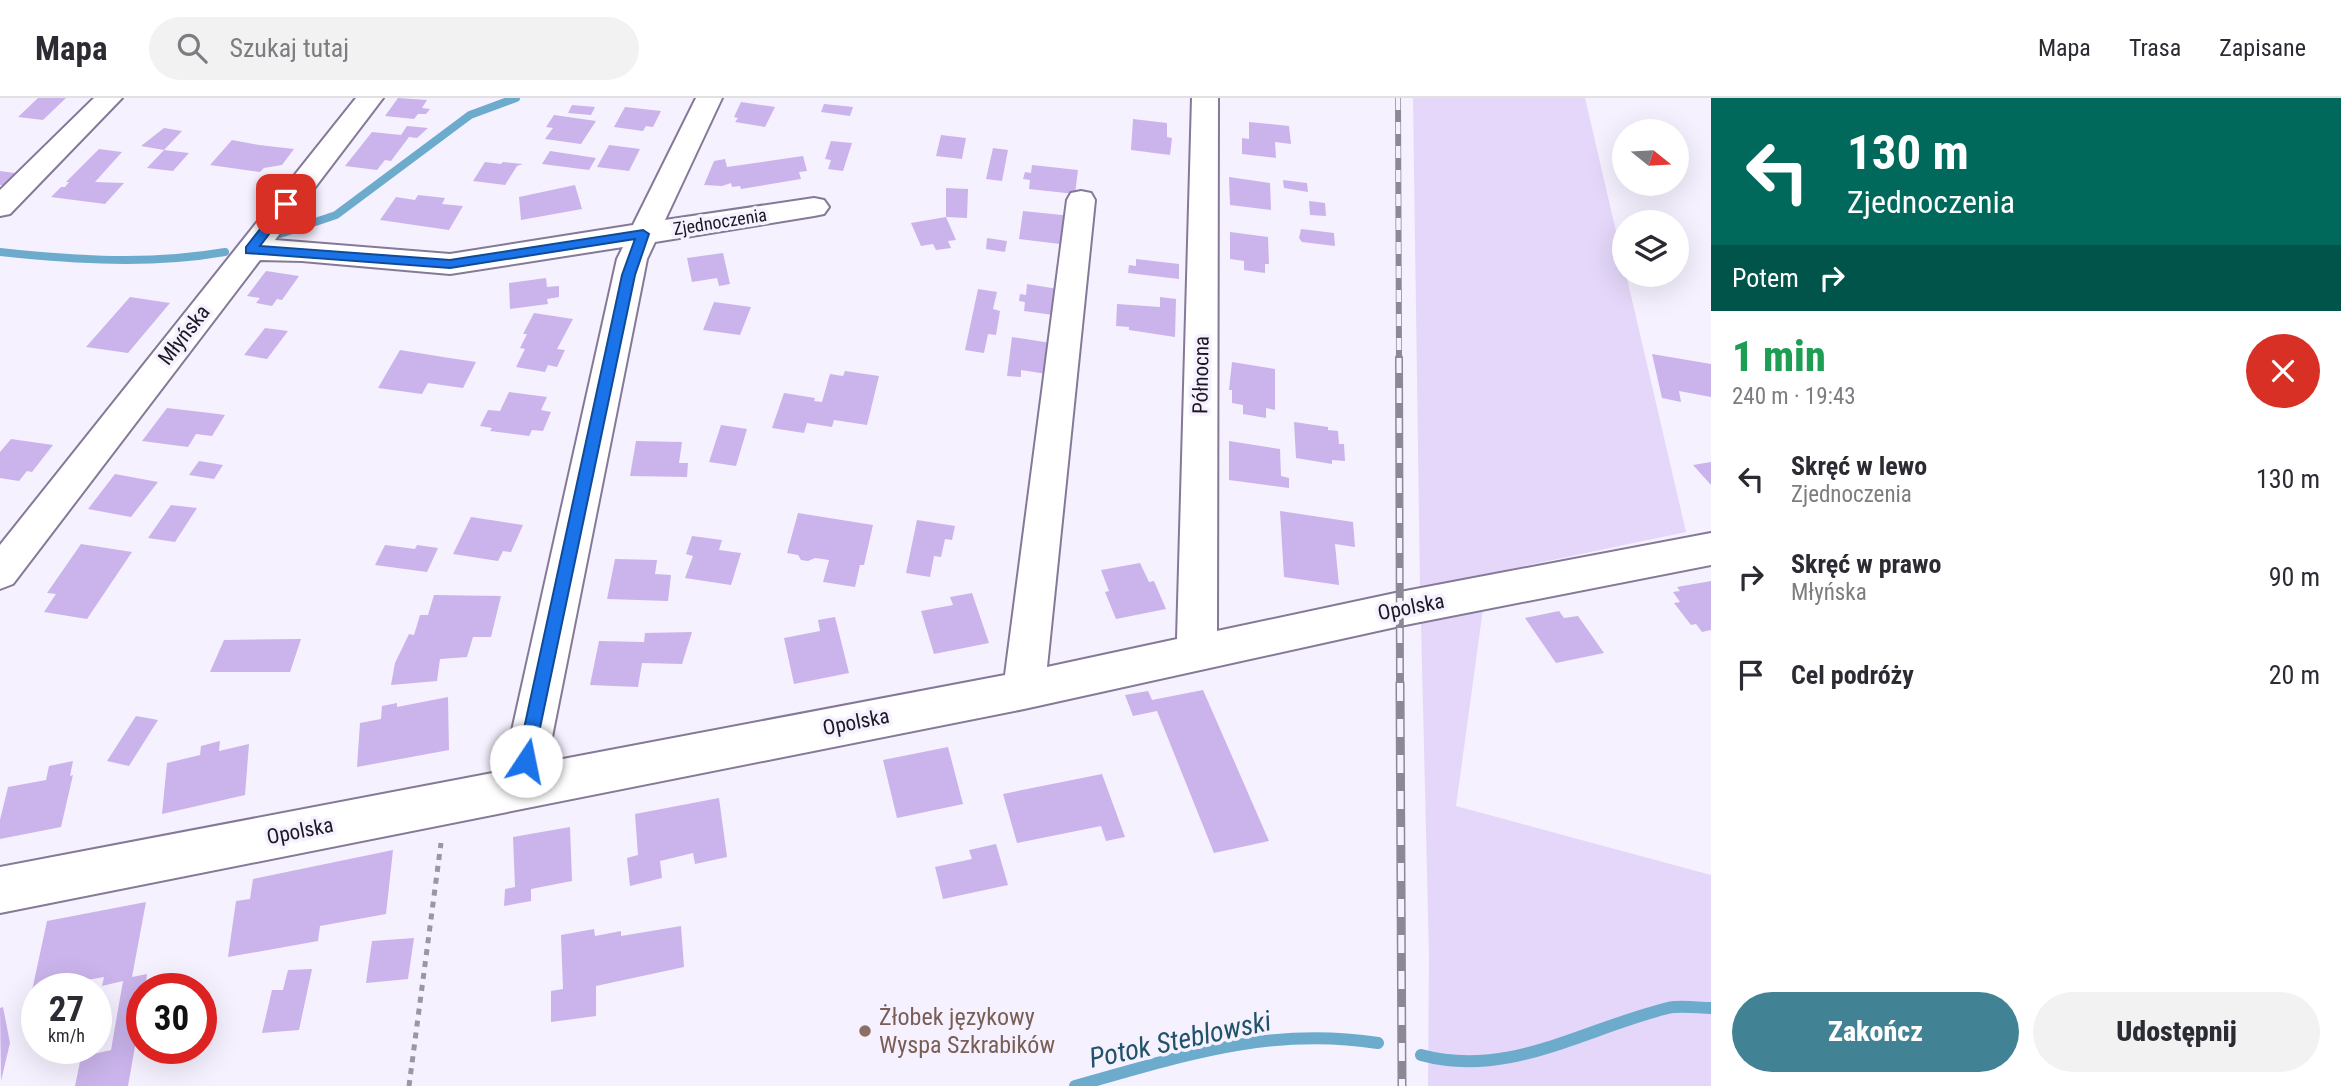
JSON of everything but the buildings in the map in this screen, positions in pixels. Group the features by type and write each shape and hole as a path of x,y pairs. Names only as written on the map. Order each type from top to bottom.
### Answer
{"street":[{"path":"0,207 109,98"},
{"name":"Młyńska","path":"0,573 370,98"},
{"path":"521,788 632,259 709,98"},
{"name":"Północna","path":"1197,653 1205,98"},
{"path":"1024,690 1081,200"},
{"name":"Zjednoczenia","path":"250,250 450,264 814,207"},
{"name":"Opolska","path":"0,890 1024,690 1399,609 1711,549"}],"path":[{"path":"409,1086 441,842"}],"shaded area":[{"path":"1413,98 1585,98 1612,214 1612,287 1629,287 1686,532 1420,588"},
{"path":"1483,609 1456,806 1711,875 1711,1086 1428,1086 1429,955 1421,623"}],"waterway":[{"path":"280,234 336,215 470,115 516,98"},
{"path":"0,252 113,260 169,259 225,252"},
{"name":"Potok Steblowski","path":"1421,1055 1453,1061 1485,1061 1516,1056 1668,1008 1711,1008"},
{"name":"Potok Steblowski","path":"1075,1086 1188,1055 1261,1041 1299,1038 1378,1043"}],"railway":[{"path":"1398,98 1399,360"},
{"path":"1399,358 1400,685"},
{"path":"1400,683 1402,1086"}],"place":[{"name":"Żłobek językowy Wyspa Szkrabików","path":"865,1031"}],"route":[{"path":"286,204 250,250 302,251 450,264 643,234 628,275 526,761"}]}
